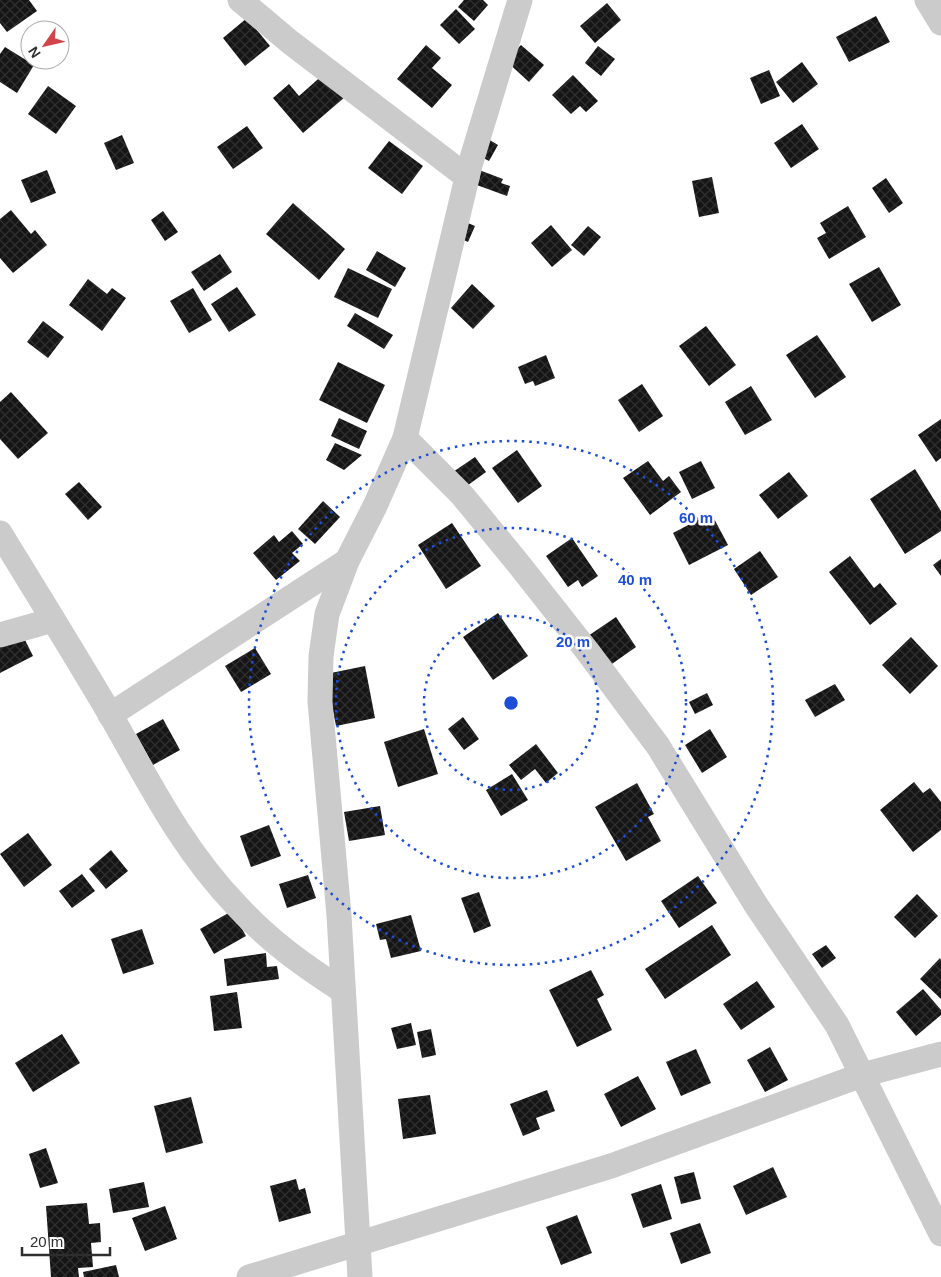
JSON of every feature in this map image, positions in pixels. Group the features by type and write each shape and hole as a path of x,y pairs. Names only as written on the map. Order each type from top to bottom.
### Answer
{"street":[{"path":"240,0 290,42 467,178"},
{"path":"360,1277 356,1245 338,915 320,702 320,656 327,614 347,561 375,506 405,438 467,178 520,0"},
{"path":"927,0 941,23"},
{"path":"405,438 462,495 588,652 658,746 756,905 837,1025 941,1234"},
{"path":"0,533 110,715 151,790 191,852 236,906 284,952 343,991"},
{"path":"110,715 347,561"},
{"path":"0,635 53,620"},
{"path":"249,1277 611,1166 862,1075 941,1054"}],"building":[{"path":"0,0 29,0 37,11 24,20 20,20 20,23 7,32 0,23"},
{"path":"464,0 483,0 488,5 474,21 458,7"},
{"path":"607,3 621,20 595,43 580,26"},
{"path":"456,9 475,29 459,44 440,25"},
{"path":"876,16 890,42 849,62 836,37"},
{"path":"247,18 270,46 245,66 223,38"},
{"path":"426,45 441,58 432,68 452,85 432,108 397,79"},
{"path":"521,45 544,65 529,82 506,61"},
{"path":"598,46 615,59 601,76 585,63"},
{"path":"5,47 20,56 20,70 31,70 17,93 0,82 0,54"},
{"path":"802,62 818,84 793,103 776,82"},
{"path":"769,70 780,96 761,104 750,78"},
{"path":"325,73 345,97 303,133 273,98 289,84 299,96"},
{"path":"573,75 598,101 586,112 580,106 571,114 552,95"},
{"path":"48,86 76,106 56,134 28,114"},
{"path":"802,124 819,149 791,168 774,143"},
{"path":"247,126 263,148 233,169 217,147"},
{"path":"480,134 498,145 489,161 470,151"},
{"path":"122,135 134,163 116,170 104,143"},
{"path":"389,141 423,166 402,194 368,168"},
{"path":"47,170 56,193 31,203 21,180"},
{"path":"479,170 503,179 501,183 510,186 507,196 474,184"},
{"path":"712,177 719,213 699,217 692,181"},
{"path":"886,178 903,203 889,213 872,188"},
{"path":"293,203 345,249 319,280 266,234"},
{"path":"848,206 866,237 829,259 817,238 826,233 820,223"},
{"path":"11,210 31,234 35,230 47,245 13,273 0,258 0,219"},
{"path":"163,211 178,232 165,241 151,220"},
{"path":"456,218 475,226 468,242 449,233"},
{"path":"551,225 572,250 552,267 531,243"},
{"path":"588,226 601,237 584,256 571,245"},
{"path":"377,251 406,268 395,287 366,270"},
{"path":"220,254 232,272 204,291 191,272"},
{"path":"879,267 901,305 872,322 849,284"},
{"path":"348,268 392,289 378,318 334,297"},
{"path":"88,279 107,294 112,288 126,298 102,331 69,305"},
{"path":"472,284 495,306 473,329 451,308"},
{"path":"237,287 256,315 229,332 211,304"},
{"path":"193,288 212,320 189,333 170,301"},
{"path":"355,313 393,335 384,349 347,326"},
{"path":"43,321 64,337 48,358 27,342"},
{"path":"706,326 736,365 709,386 679,346"},
{"path":"817,335 846,377 815,398 786,355"},
{"path":"546,355 555,378 535,386 533,381 525,384 518,367"},
{"path":"338,362 385,385 367,423 319,400"},
{"path":"642,384 663,416 639,432 618,400"},
{"path":"751,386 772,420 745,435 725,402"},
{"path":"11,392 48,433 18,459 0,439 0,402"},
{"path":"339,418 367,431 359,449 331,436"},
{"path":"941,419 941,458 936,462 918,435"},
{"path":"335,443 362,455 344,470 326,460"},
{"path":"517,450 542,486 518,503 492,468"},
{"path":"475,457 486,472 464,488 453,472"},
{"path":"648,461 663,481 669,476 681,492 650,515 623,478"},
{"path":"701,461 715,488 692,499 679,472"},
{"path":"915,469 941,511 941,531 905,554 870,499"},
{"path":"789,472 808,496 778,519 759,495"},
{"path":"79,482 102,507 88,520 65,494"},
{"path":"323,501 340,517 315,544 298,529"},
{"path":"711,513 728,545 689,565 673,533"},
{"path":"452,523 481,566 446,589 418,545"},
{"path":"292,531 303,544 292,553 300,561 276,580 253,553 274,535 279,542"},
{"path":"572,538 598,576 582,587 578,580 568,587 546,556"},
{"path":"760,551 778,577 751,595 734,569"},
{"path":"850,556 874,588 880,583 897,604 870,625 829,572"},
{"path":"941,559 941,576 933,565"},
{"path":"498,613 528,656 493,680 463,637"},
{"path":"616,617 636,647 609,666 588,636"},
{"path":"19,628 33,656 0,673 0,638"},
{"path":"911,637 938,666 910,694 882,665"},
{"path":"255,648 271,674 241,692 225,666"},
{"path":"365,666 375,718 336,726 326,674"},
{"path":"835,684 845,700 815,717 805,700"},
{"path":"707,693 713,705 695,714 689,702"},
{"path":"463,717 479,739 464,750 448,729"},
{"path":"163,719 180,750 153,765 136,734"},
{"path":"424,729 438,774 398,787 384,742"},
{"path":"710,729 727,757 702,773 685,745"},
{"path":"536,744 558,773 546,783 535,769 521,780 509,765"},
{"path":"512,774 528,800 501,816 486,790"},
{"path":"914,782 923,793 930,788 941,802 941,830 913,852 880,810"},
{"path":"637,783 654,814 648,817 661,841 626,861 595,807"},
{"path":"380,806 385,835 349,841 344,812"},
{"path":"269,825 281,856 251,867 240,836"},
{"path":"28,833 52,865 24,887 0,854"},
{"path":"111,850 128,871 106,889 89,869"},
{"path":"82,874 95,891 72,908 59,891"},
{"path":"308,875 316,898 287,908 279,884"},
{"path":"698,876 717,903 679,928 661,901"},
{"path":"479,892 491,926 474,933 461,898"},
{"path":"917,894 938,916 915,938 894,917"},
{"path":"232,911 246,936 214,954 200,929"},
{"path":"411,915 421,951 391,958 386,939 380,940 376,924"},
{"path":"712,925 731,955 665,999 645,969"},
{"path":"142,929 154,964 123,974 111,939"},
{"path":"826,945 836,958 822,968 812,954"},
{"path":"266,953 267,967 277,966 279,979 227,986 224,959"},
{"path":"940,958 941,960 941,999 920,979"},
{"path":"591,970 604,995 597,999 612,1030 577,1047 549,990"},
{"path":"757,981 775,1007 741,1030 723,1004"},
{"path":"923,989 941,1010 941,1015 916,1036 896,1012"},
{"path":"237,992 242,1028 214,1031 210,996"},
{"path":"411,1023 416,1045 397,1049 391,1028"},
{"path":"431,1029 436,1055 422,1058 417,1032"},
{"path":"62,1034 80,1063 33,1092 15,1063"},
{"path":"770,1047 788,1080 765,1092 747,1060"},
{"path":"696,1049 711,1083 681,1096 666,1062"},
{"path":"638,1076 656,1109 621,1127 604,1094"},
{"path":"547,1090 555,1111 536,1118 540,1129 523,1136 510,1104"},
{"path":"430,1095 436,1134 403,1139 398,1099"},
{"path":"191,1097 203,1143 166,1153 154,1106"},
{"path":"46,1148 58,1183 40,1188 29,1154"},
{"path":"773,1167 787,1197 746,1215 733,1186"},
{"path":"694,1172 701,1199 681,1204 674,1177"},
{"path":"296,1179 299,1190 305,1188 311,1213 279,1222 270,1186"},
{"path":"144,1182 149,1207 113,1213 109,1189"},
{"path":"661,1184 672,1219 643,1228 631,1194"},
{"path":"87,1203 89,1224 100,1223 101,1242 91,1243 93,1267 78,1268 79,1277 51,1277 46,1206"},
{"path":"165,1206 177,1239 145,1251 132,1218"},
{"path":"577,1215 592,1253 561,1265 546,1227"},
{"path":"700,1223 711,1253 681,1264 670,1233"},
{"path":"116,1265 119,1277 84,1277 83,1272"}]}
